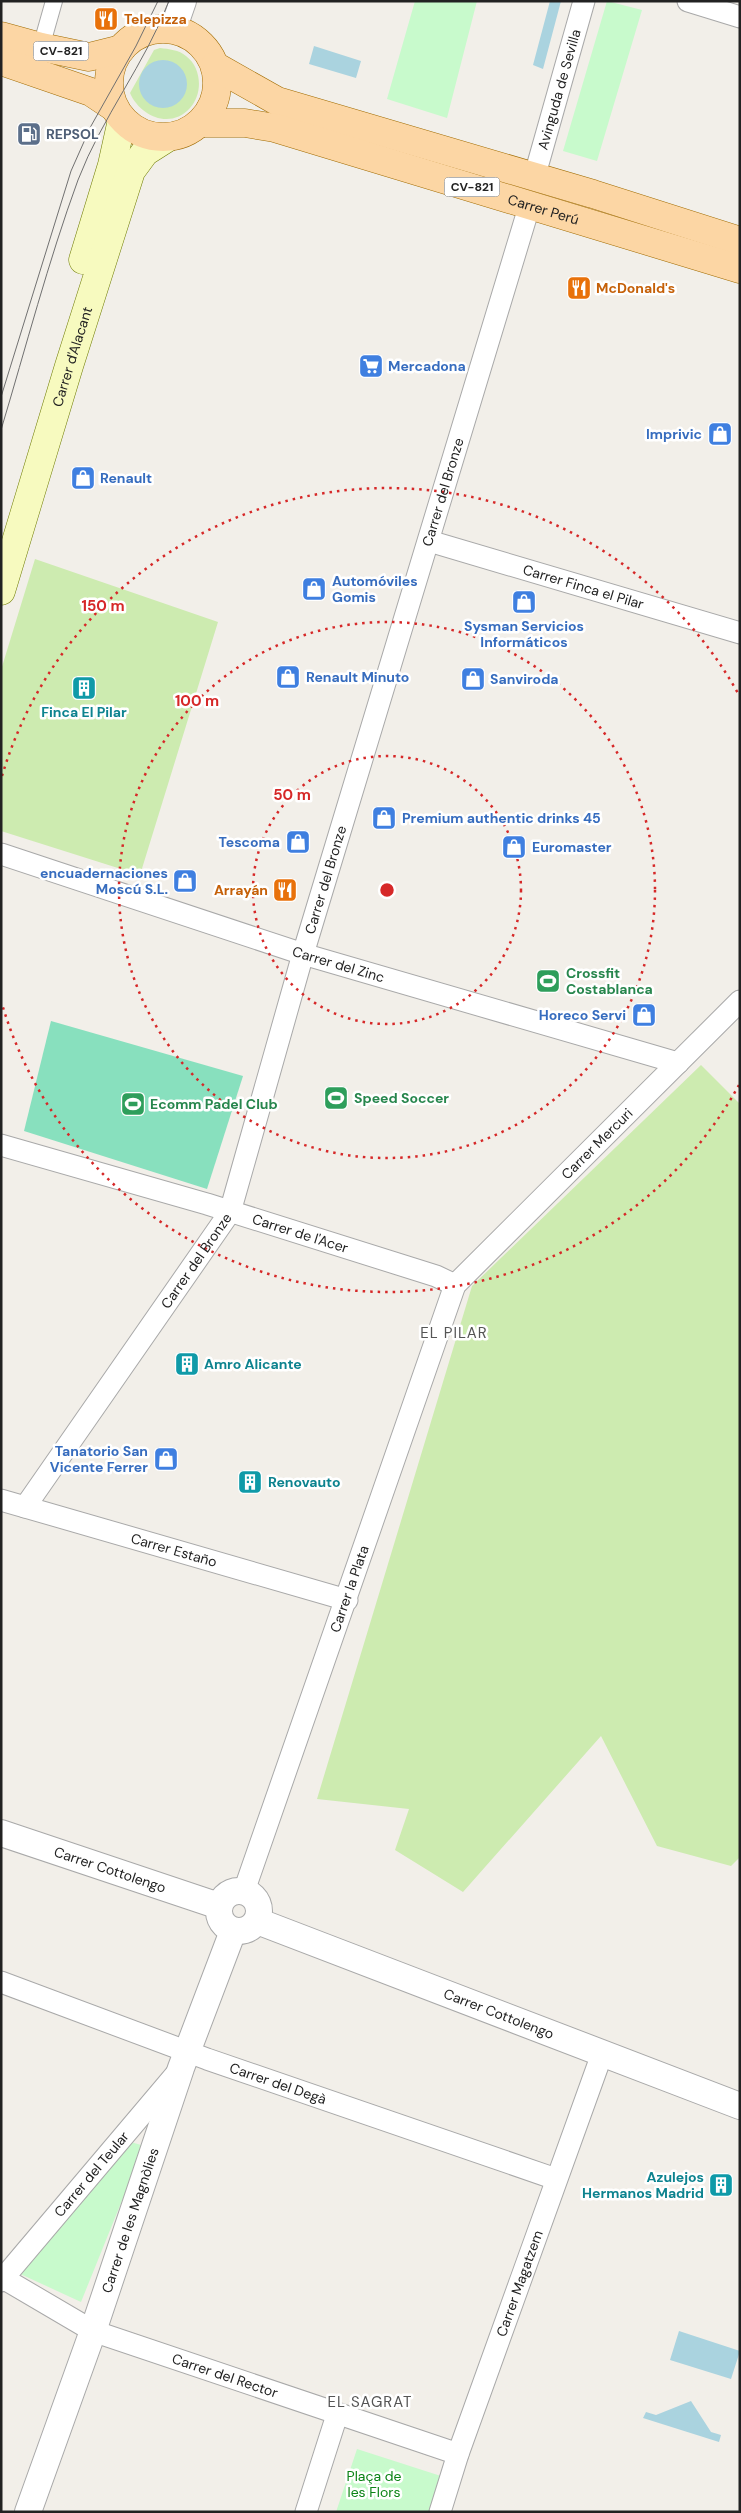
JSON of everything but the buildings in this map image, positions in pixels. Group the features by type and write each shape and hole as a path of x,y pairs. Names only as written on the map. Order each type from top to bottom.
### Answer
{"main road":[{"name":"CV-821","path":"1,36 89,57 121,49 138,35 160,28 180,31 195,39 205,48 215,66 218,84 212,107 201,123 187,132 167,138 148,136 91,92 1,61"},
{"name":"CV-821","path":"117,113 109,76 121,49"},
{"name":"Carrer Perú","path":"215,66 276,101 594,194 740,241"},
{"name":"Carrer d'Alacant","path":"1,524 112,165 117,113"},
{"name":"Carrer Perú","path":"201,123 245,124 275,128 740,269"},
{"name":"Carrer d'Alacant","path":"1,591 69,366 131,171 145,152 167,138"}],"street":[{"path":"41,47 54,1"},
{"path":"172,30 183,1"},
{"name":"Avinguda de Sevilla","path":"534,178 584,1"},
{"path":"688,1 740,17"},
{"name":"Carrer del Bronze","path":"25,1507 230,1212 303,954 530,204"},
{"name":"Carrer Finca el Pilar","path":"429,541 740,633"},
{"name":"Carrer del Zinc","path":"1,854 303,954 678,1063"},
{"name":"Carrer Mercuri","path":"455,1286 740,1001"},
{"name":"Carrer de l'Acer","path":"1,1146 230,1212 436,1276 455,1286"},
{"name":"Carrer la Plata","path":"244,1891 455,1286"},
{"name":"Carrer Estaño","path":"1,1500 347,1600"},
{"name":"Carrer Cottolengo","path":"1,1833 219,1906"},
{"path":"244,1891 254,1898 259,1915 245,1926 228,1928 220,1918 219,1906 226,1895 244,1891"},
{"name":"Carrer Cottolengo","path":"245,1926 602,2054 740,2106"},
{"name":"Carrer de les Magnòlies","path":"28,2512 94,2331 185,2060 245,1926"},
{"name":"Carrer del Degà","path":"1,1982 185,2060 556,2180"},
{"name":"Carrer Magatzem","path":"440,2512 458,2454 602,2054"},
{"name":"Carrer del Teular","path":"2,2279 185,2060"},
{"name":"Carrer del Rector","path":"2,2279 94,2331 337,2415 458,2454"},
{"path":"306,2512 337,2415"}],"green space":[{"path":"415,1 477,1 447,118 387,99"},
{"path":"607,1 642,10 597,161 563,151"},
{"path":"160,48 174,50 183,54 191,61 198,74 199,89 194,102 182,115 174,118 165,119 148,114 130,93 154,50"},
{"path":"35,559 218,622 140,875 1,831 1,670"},
{"name":"Ecomm Padel Club","path":"51,1021 243,1076 207,1189 24,1131"},
{"path":"701,1065 740,1104 740,1857 731,1866 657,1846 601,1736 463,1892 395,1850 409,1809 317,1799 472,1286"},
{"path":"131,2142 141,2145 142,2151 81,2302 16,2272"},
{"name":"Plaça de les Flors","path":"357,2449 444,2477 432,2512 336,2512"}],"water":[{"path":"550,1 561,1 543,69 533,65"},
{"path":"314,46 361,61 356,78 309,64"},
{"path":"163,60 172,62 180,67 185,75 187,84 185,93 180,101 172,106 163,108 154,106 146,101 141,93 139,84 141,75 146,67 154,62"},
{"path":"679,2331 740,2351 731,2379 670,2360"},
{"path":"691,2401 711,2432 721,2435 719,2442 643,2418 646,2412 656,2415"}],"tram line":[{"path":"1,397 71,171 91,126 136,46 158,1"},
{"path":"1,430 47,273 78,180 99,134 148,47 169,1"}],"place":[{"name":"Telepizza","path":"106,19"},
{"name":"REPSOL","path":"29,134"},
{"name":"McDonald's","path":"579,288"},
{"name":"Mercadona","path":"371,366"},
{"name":"Imprivic","path":"720,434"},
{"name":"Renault","path":"83,478"},
{"name":"Automóviles Gomis","path":"314,589"},
{"name":"Sysman Servicios Informáticos","path":"524,602"},
{"name":"Renault Minuto","path":"288,677"},
{"name":"Sanviroda","path":"473,679"},
{"name":"Finca El Pilar","path":"84,688"},
{"name":"Premium authentic drinks 45","path":"384,818"},
{"name":"Tescoma","path":"298,842"},
{"name":"Euromaster","path":"514,847"},
{"name":"encuadernaciones Moscú S.L.","path":"185,881"},
{"name":"Arrayán","path":"285,890"},
{"name":"Crossfit Costablanca","path":"548,981"},
{"name":"Horeco Servi","path":"644,1015"},
{"name":"Speed Soccer","path":"336,1098"},
{"name":"Ecomm Padel Club","path":"133,1104"},
{"name":"Amro Alicante","path":"187,1364"},
{"name":"Tanatorio San Vicente Ferrer","path":"166,1459"},
{"name":"Renovauto","path":"250,1482"},
{"name":"Azulejos Hermanos Madrid","path":"721,2185"}],"district":[{"name":"EL PILAR","path":"454,1333"},
{"name":"EL SAGRAT","path":"370,2402"}]}
